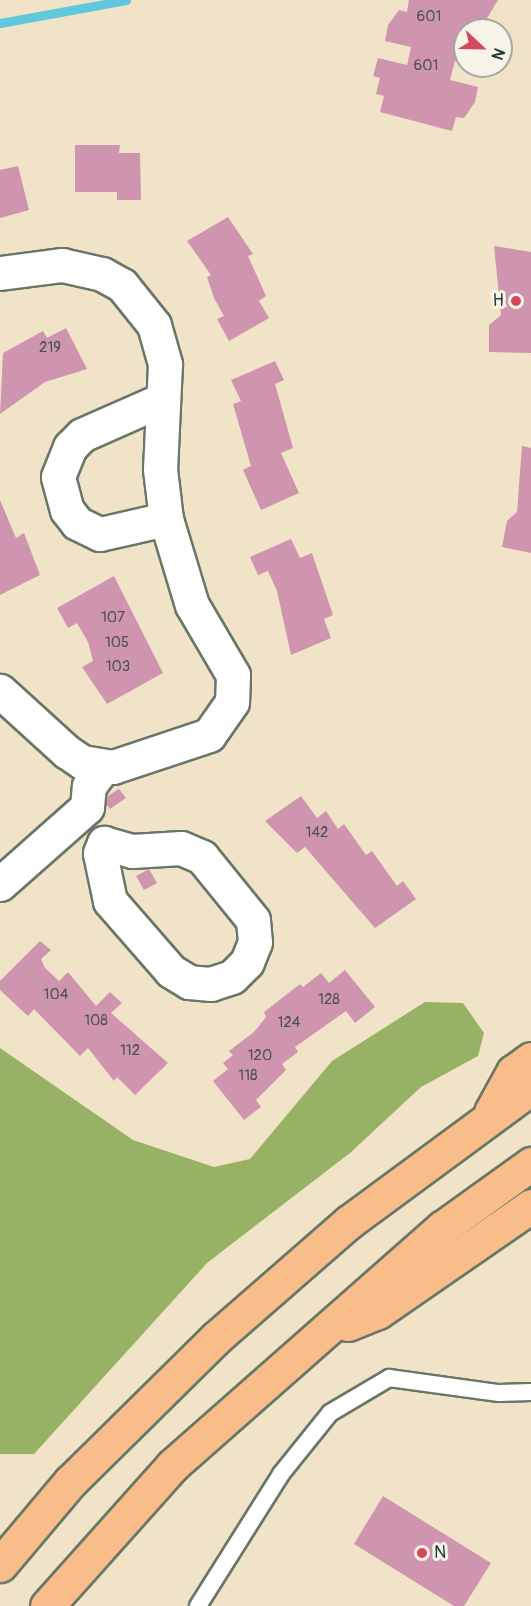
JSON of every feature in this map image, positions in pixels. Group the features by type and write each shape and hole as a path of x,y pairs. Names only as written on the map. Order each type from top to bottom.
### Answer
{"highway":[{"path":"489,1116 513,1072 531,1059"},
{"path":"0,1565 70,1482 217,1337 349,1222 489,1116 531,1088"},
{"path":"46,1606 173,1466 311,1340 442,1228 531,1164"},
{"path":"311,1340 378,1312 531,1206"}],"street":[{"path":"0,273 62,265 102,274 122,285 142,306 162,347 159,401 166,519 192,605 233,675 232,702 209,735 104,766 67,753 0,691"},
{"path":"159,401 82,435 70,447 58,477 66,510 77,523 100,534 166,519"},
{"path":"104,766 89,786 87,807 90,836 104,843 132,851 181,849 201,857 253,920 255,942 247,962 232,977 211,984 189,982 171,971 110,901 100,853 104,843"},
{"path":"0,884 87,807"}],"lane":[{"path":"198,1606 281,1474 330,1413 389,1378 500,1393 531,1392"}],"green space":[{"path":"425,1002 463,1003 484,1033 478,1056 421,1087 350,1153 207,1263 34,1454 0,1454 0,1048 133,1140 214,1167 250,1159 332,1061"}],"building":[{"path":"409,0 498,0 487,18 453,18 453,69 450,80 478,87 475,102 464,118 456,117 452,131 380,112 384,96 376,94 380,78 373,76 378,58 407,65 411,47 385,41 388,25 399,10 407,12"},
{"path":"75,145 120,145 119,153 140,153 141,200 117,200 117,192 75,192"},
{"path":"18,166 29,210 0,218 0,170"},
{"path":"228,217 253,254 248,256 266,296 259,301 269,318 229,341 217,319 224,316 214,298 207,277 211,275 187,241"},
{"name":"H","path":"494,246 531,252 531,353 489,352 489,325 501,315"},
{"path":"66,328 87,369 45,382 0,414 3,353 43,331 47,338"},
{"path":"275,361 284,380 275,384 293,448 281,453 299,493 261,510 243,470 251,466 233,404 241,401 231,380"},
{"path":"522,446 531,448 531,553 502,547 507,521 517,512"},
{"path":"0,500 16,538 24,533 40,575 0,595"},
{"path":"291,539 300,558 312,553 333,615 324,619 331,638 291,655 277,591 268,571 258,575 250,557"},
{"path":"114,576 163,673 107,704 82,667 93,661 88,642 77,623 68,628 57,608"},
{"path":"119,789 126,798 110,809 103,799"},
{"path":"301,796 317,818 326,811 338,829 344,824 366,855 372,851 397,886 403,881 416,899 375,928 305,847 297,853 265,821"},
{"path":"149,869 157,883 144,890 136,876"},
{"path":"40,941 51,950 41,959 45,968 59,981 68,972 96,1006 110,992 122,1003 111,1013 168,1063 135,1095 117,1077 114,1081 88,1048 80,1056 34,1009 28,1016 0,990 0,981"},
{"path":"345,970 375,1007 355,1023 346,1011 295,1047 298,1052 282,1064 286,1070 256,1100 261,1107 244,1120 213,1081 228,1069 223,1063 233,1055 229,1051 254,1032 266,1017 264,1012 300,984 303,987 321,973 329,983"},
{"name":"N","path":"383,1496 491,1563 464,1606 454,1606 354,1544"}],"waterway":[{"path":"0,23 126,0"}],"place":[{"name":"H","path":"516,301"},
{"name":"N","path":"422,1553"}]}
